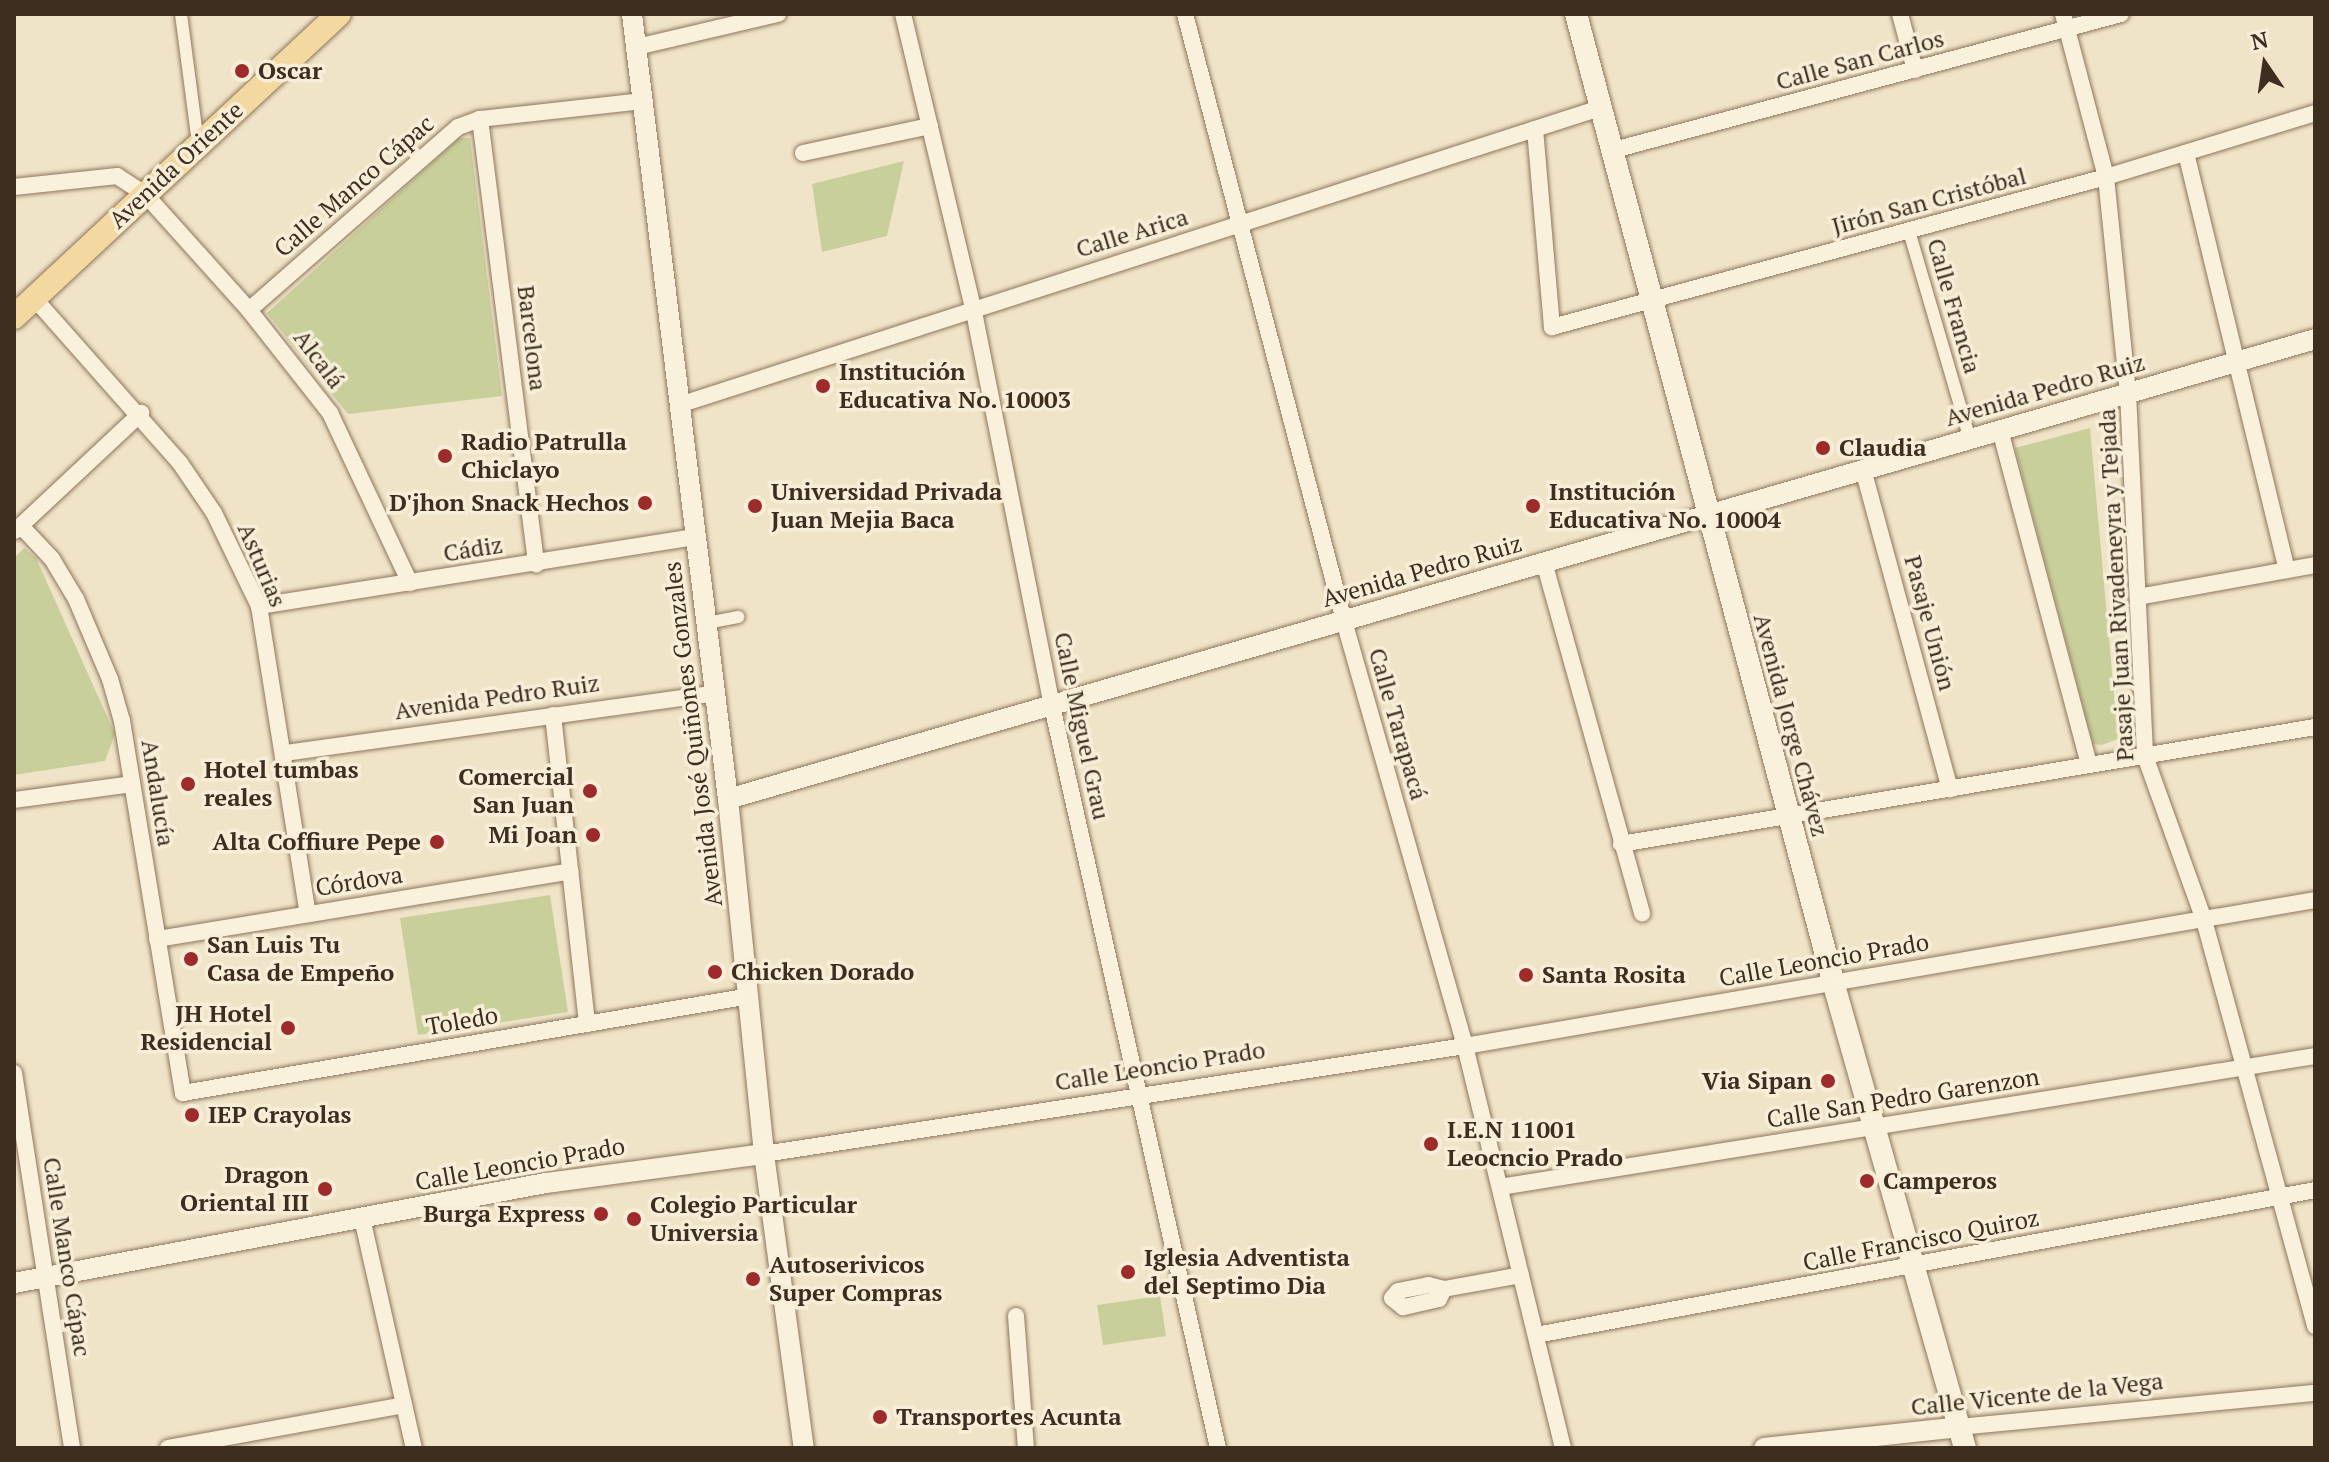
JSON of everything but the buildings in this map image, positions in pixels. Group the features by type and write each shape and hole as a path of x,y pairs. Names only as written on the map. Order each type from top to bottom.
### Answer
{"main road":[{"name":"Avenida Oriente","path":"14,317 339,14"},
{"name":"Avenida Jorge Chávez","path":"1576,14 1834,985 1962,1438"}],"street":[{"path":"181,14 198,144"},
{"name":"Avenida José Quiñones Gonzales","path":"632,14 716,693 750,996 764,1154 804,1448"},
{"path":"637,47 778,14"},
{"name":"Calle Miguel Grau","path":"903,14 973,307 1052,706 1218,1448"},
{"name":"Calle Tarapacá","path":"1185,14 1344,621 1465,1046 1563,1448"},
{"path":"1900,14 1915,70"},
{"name":"Calle San Carlos","path":"1610,151 1915,70 2066,22 2121,14"},
{"name":"Pasaje Juan Rivadeneyra y Tejada","path":"2066,22 2106,177 2128,393 2145,756 2204,920 2282,1196 2315,1326"},
{"name":"Calle Manco Cápac","path":"249,310 437,142 480,119 644,101"},
{"name":"Calle Arica","path":"679,405 973,307 1600,108"},
{"name":"Jirón San Cristóbal","path":"1535,129 1552,327 2106,177 2315,113"},
{"name":"Barcelona","path":"480,119 536,564"},
{"path":"803,153 930,126"},
{"path":"2186,153 2287,570"},
{"path":"14,187 117,176 145,194"},
{"name":"Alcalá","path":"145,194 249,310 330,413 410,583"},
{"name":"Calle Francia","path":"1909,231 1970,439"},
{"name":"Asturias","path":"34,298 141,413 214,513 259,606 285,753 308,914"},
{"name":"Avenida Pedro Ruiz","path":"728,799 2315,339"},
{"path":"17,529 141,413"},
{"path":"2000,430 2089,764"},
{"name":"Pasaje Unión","path":"1863,469 1950,789"},
{"name":"Andalucía","path":"17,529 52,559 97,639 122,721 183,1093"},
{"name":"Cádiz","path":"259,606 695,537"},
{"path":"1544,562 1642,914"},
{"path":"2138,597 2315,565"},
{"path":"707,623 738,617"},
{"name":"Avenida Pedro Ruiz","path":"285,753 716,693"},
{"path":"553,715 587,1024"},
{"path":"1621,844 2315,727"},
{"path":"14,800 132,784"},
{"name":"Córdova","path":"157,939 570,871"},
{"name":"Calle Leoncio Prado","path":"14,1283 546,1183 764,1154 1465,1046 2315,900"},
{"name":"Toledo","path":"183,1093 750,996"},
{"name":"Calle San Pedro Garenzon","path":"1500,1187 2315,1056"},
{"name":"Calle Manco Cápac","path":"14,1073 21,1168 49,1278 72,1448"},
{"name":"Calle Francisco Quiroz","path":"1536,1335 2315,1190"},
{"path":"362,1218 414,1448"},
{"path":"1444,1289 1521,1275"},
{"path":"1016,1316 1026,1448"},
{"name":"Calle Vicente de la Vega","path":"1764,1448 1962,1438 2315,1393"},
{"path":"168,1448 404,1405"}],"green space":[{"path":"459,138 470,138 502,396 348,414 267,313"},
{"path":"904,161 887,236 822,252 812,184"},
{"path":"2090,428 2118,739 2102,745 2093,744 2015,448"},
{"path":"24,548 36,558 115,734 105,761 14,775 14,558"},
{"path":"550,895 568,1012 418,1035 400,918"},
{"path":"1160,1296 1166,1336 1103,1345 1097,1305"}],"place":[{"name":"Oscar","path":"242,71"},
{"name":"Institución Educativa No. 10003","path":"823,386"},
{"name":"Claudia","path":"1823,448"},
{"name":"Radio Patrulla Chiclayo","path":"445,456"},
{"name":"D'jhon Snack Hechos","path":"645,503"},
{"name":"Universidad Privada Juan Mejia Baca","path":"755,506"},
{"name":"Institución Educativa No. 10004","path":"1533,506"},
{"name":"Hotel tumbas reales","path":"188,784"},
{"name":"Comercial San Juan","path":"590,791"},
{"name":"Mi Joan","path":"593,835"},
{"name":"Alta Coffiure Pepe","path":"437,842"},
{"name":"San Luis Tu Casa de Empeño","path":"191,959"},
{"name":"Chicken Dorado","path":"715,972"},
{"name":"Santa Rosita","path":"1526,975"},
{"name":"JH Hotel Residencial","path":"288,1028"},
{"name":"Via Sipan","path":"1828,1081"},
{"name":"IEP Crayolas","path":"192,1115"},
{"name":"I.E.N 11001 Leocncio Prado","path":"1431,1144"},
{"name":"Camperos","path":"1867,1181"},
{"name":"Dragon Oriental III","path":"325,1189"},
{"name":"Burga Express","path":"601,1214"},
{"name":"Colegio Particular Universia","path":"634,1219"},
{"name":"Iglesia Adventista del Septimo Dia","path":"1128,1272"},
{"name":"Autoserivicos Super Compras","path":"753,1279"},
{"name":"Transportes Acunta","path":"880,1417"}]}
